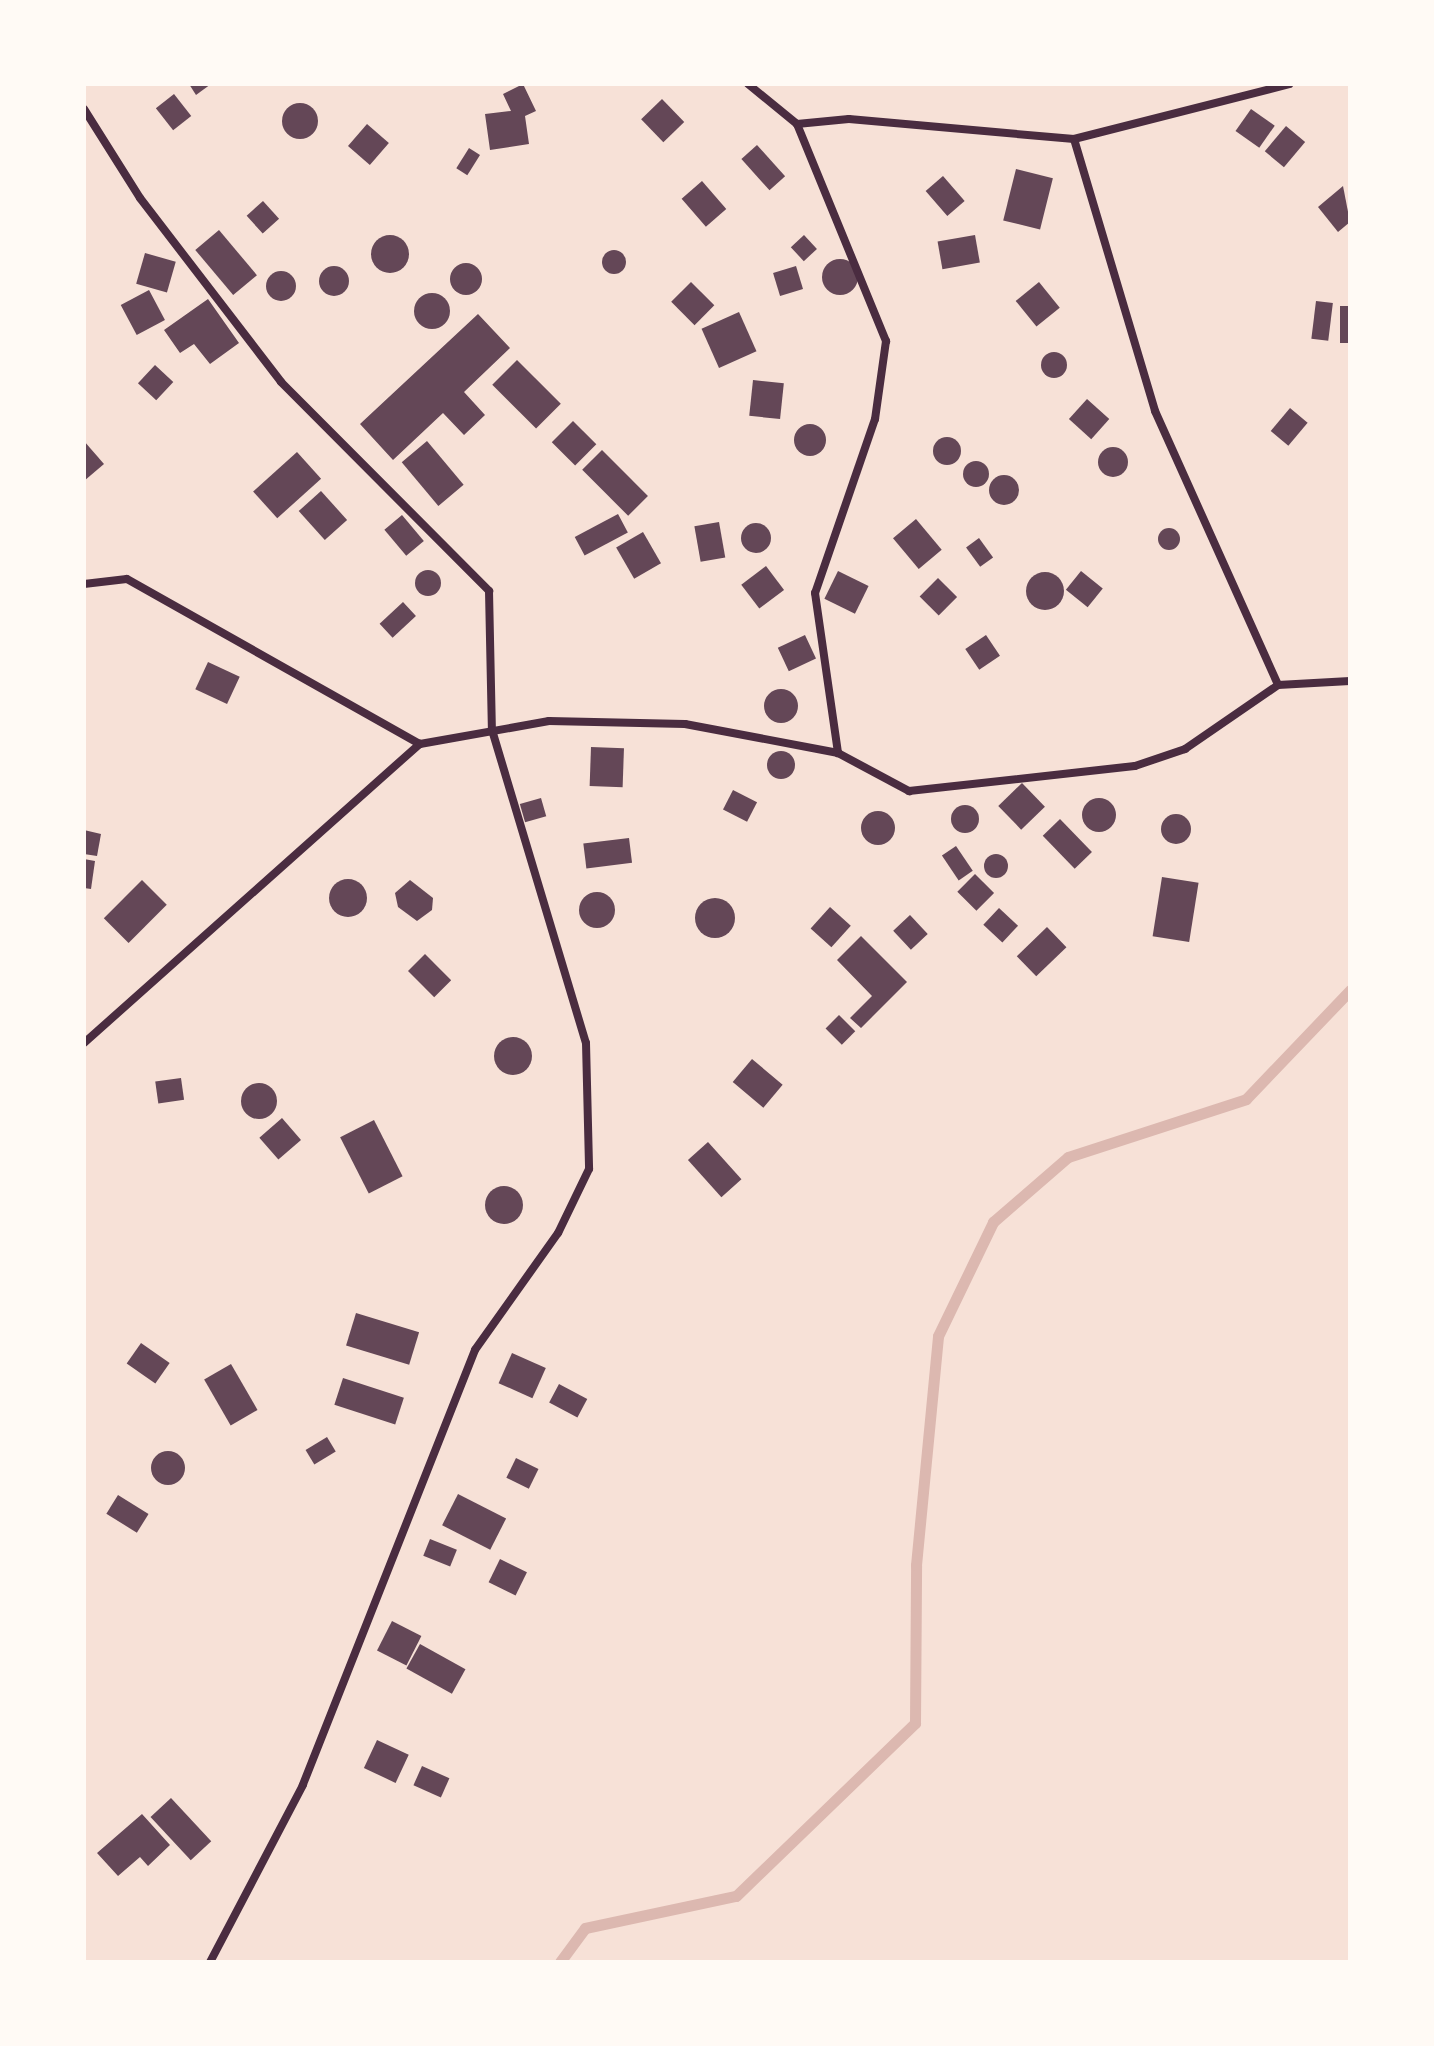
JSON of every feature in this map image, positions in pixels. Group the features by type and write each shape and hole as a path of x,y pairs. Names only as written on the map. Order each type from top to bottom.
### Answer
{"street":[{"path":"748,84 797,124 886,341 875,419 815,593 838,753"},
{"path":"797,124 849,119 1074,139 1289,84"},
{"path":"84,109 140,198 281,382 489,591 492,730 586,1043 589,1169 558,1233 475,1350 303,1785 210,1962"},
{"path":"1074,139 1155,411 1278,685"},
{"path":"84,584 127,579 420,744"},
{"path":"84,1043 420,744 549,721 685,724 838,753 909,791 1135,766 1185,749 1278,685 1350,681"}],"building":[{"path":"189,84 211,84 196,95"},
{"path":"523,84 536,111 525,116 529,144 490,150 485,114 511,111 503,94"},
{"path":"174,94 191,116 173,130 156,108"},
{"path":"662,99 684,122 663,142 641,119"},
{"path":"300,103 313,108 318,121 313,134 300,139 287,134 282,121 287,108"},
{"path":"1251,109 1275,126 1259,148 1236,131"},
{"path":"367,124 389,143 370,165 348,146"},
{"path":"1286,126 1305,142 1284,167 1265,151"},
{"path":"757,145 785,176 769,190 741,159"},
{"path":"469,148 480,155 467,175 456,168"},
{"path":"1016,169 1053,178 1040,230 1003,220"},
{"path":"943,176 965,201 947,216 926,191"},
{"path":"702,181 726,209 706,227 682,199"},
{"path":"1343,186 1350,222 1338,232 1318,207"},
{"path":"263,201 279,219 263,234 247,216"},
{"path":"219,230 257,275 233,295 195,250"},
{"path":"390,235 403,241 409,254 403,267 390,273 377,267 371,254 377,241"},
{"path":"804,235 817,249 804,261 791,247"},
{"path":"975,235 980,263 942,269 938,242"},
{"path":"609,250 619,250 626,257 626,267 619,274 609,274 602,267 602,257"},
{"path":"145,253 176,262 167,293 136,284"},
{"path":"840,259 853,264 858,277 853,290 840,295 827,290 822,277 827,264"},
{"path":"466,263 477,268 482,279 477,290 466,295 455,290 450,279 455,268"},
{"path":"334,266 344,271 349,281 344,291 334,296 324,291 319,281 324,271"},
{"path":"796,266 803,289 780,296 773,273"},
{"path":"281,271 287,272 295,280 295,292 287,300 281,301 275,300 267,292 266,286 267,280 275,272"},
{"path":"691,282 714,305 695,325 671,302"},
{"path":"1039,282 1060,308 1036,327 1016,301"},
{"path":"149,290 165,320 137,335 121,305"},
{"path":"432,293 445,298 450,311 445,324 432,329 419,324 414,311 419,298"},
{"path":"208,299 239,343 210,364 194,344 180,353 164,330"},
{"path":"1316,301 1333,303 1328,341 1311,339"},
{"path":"1340,306 1350,306 1350,343 1340,343"},
{"path":"739,312 756,351 719,368 702,329"},
{"path":"478,314 510,348 464,392 485,415 464,435 443,413 393,460 360,424"},
{"path":"1054,352 1063,356 1067,365 1063,374 1054,378 1045,374 1041,365 1045,356"},
{"path":"517,360 561,404 536,429 492,385"},
{"path":"155,365 173,382 156,400 138,383"},
{"path":"753,380 784,383 780,419 749,416"},
{"path":"1087,399 1109,419 1091,439 1069,419"},
{"path":"1290,408 1308,423 1288,446 1271,431"},
{"path":"573,421 596,444 575,466 552,442"},
{"path":"810,424 821,429 826,440 821,451 810,456 799,451 794,440 799,429"},
{"path":"947,437 957,441 961,451 957,461 947,465 937,461 933,451 937,441"},
{"path":"84,441 104,464 84,481"},
{"path":"427,441 464,485 438,506 402,462"},
{"path":"1113,447 1123,452 1128,462 1123,472 1113,477 1103,472 1098,462 1103,452"},
{"path":"602,450 648,496 628,516 582,470"},
{"path":"297,452 321,479 277,518 253,491"},
{"path":"976,461 985,465 989,474 985,483 976,487 967,483 963,474 967,465"},
{"path":"1004,475 1010,476 1018,484 1018,496 1010,504 1004,505 998,504 990,496 989,490 990,484 998,476"},
{"path":"321,491 347,520 325,540 299,511"},
{"path":"618,514 628,533 585,556 575,537"},
{"path":"402,515 424,541 406,556 384,530"},
{"path":"916,519 942,550 919,569 893,538"},
{"path":"719,522 725,557 701,562 694,526"},
{"path":"756,523 766,528 771,538 766,548 756,553 746,548 741,538 746,528"},
{"path":"1169,528 1177,531 1180,539 1177,547 1169,550 1161,547 1158,539 1161,531"},
{"path":"643,532 661,563 634,579 616,548"},
{"path":"979,538 993,557 980,567 966,547"},
{"path":"766,566 784,590 759,609 741,585"},
{"path":"428,570 437,574 441,583 437,592 428,596 419,592 415,583 419,574"},
{"path":"838,571 869,586 855,614 824,599"},
{"path":"1081,571 1103,589 1088,607 1066,590"},
{"path":"1045,572 1058,578 1064,591 1058,604 1045,610 1032,604 1026,591 1032,578"},
{"path":"938,578 957,597 939,615 920,596"},
{"path":"403,602 416,616 393,638 380,624"},
{"path":"805,635 816,659 789,671 778,648"},
{"path":"986,635 1000,656 979,670 965,649"},
{"path":"208,662 240,677 227,704 195,689"},
{"path":"781,689 793,694 798,706 793,718 781,723 769,718 764,706 769,694"},
{"path":"591,747 624,748 623,787 590,786"},
{"path":"781,751 791,755 795,765 791,775 781,779 771,775 767,765 771,755"},
{"path":"1022,783 1045,807 1021,830 998,806"},
{"path":"733,790 757,802 747,822 723,810"},
{"path":"541,798 546,816 525,822 520,804"},
{"path":"1099,798 1111,803 1116,815 1111,827 1099,832 1087,827 1082,815 1087,803"},
{"path":"965,805 975,809 979,819 975,829 965,833 955,829 951,819 955,809"},
{"path":"878,811 890,816 895,828 890,840 878,845 866,840 861,828 866,816"},
{"path":"1176,814 1187,818 1191,829 1187,840 1176,844 1165,840 1161,829 1165,818"},
{"path":"1060,819 1092,852 1075,869 1043,836"},
{"path":"84,830 101,834 97,856 84,854"},
{"path":"629,838 632,863 586,868 583,844"},
{"path":"956,846 973,871 959,880 942,856"},
{"path":"996,854 1004,858 1008,866 1004,874 996,878 988,874 984,866 988,858"},
{"path":"84,859 95,861 91,889 84,888"},
{"path":"975,874 994,893 976,911 957,892"},
{"path":"1162,877 1199,883 1189,942 1153,936"},
{"path":"348,879 361,885 367,898 361,911 348,917 335,911 329,898 335,885"},
{"path":"142,880 167,905 129,943 104,918"},
{"path":"410,880 433,898 432,910 417,921 398,907 395,893"},
{"path":"597,892 610,897 615,910 610,923 597,928 584,923 579,910 584,897"},
{"path":"715,898 729,904 735,918 729,932 715,938 701,932 695,918 701,904"},
{"path":"830,907 851,926 831,947 811,929"},
{"path":"999,908 1018,926 1002,943 983,925"},
{"path":"910,915 928,934 911,950 893,931"},
{"path":"1047,927 1066,947 1036,976 1017,956"},
{"path":"861,936 907,982 861,1028 850,1018 872,996 837,960"},
{"path":"425,954 451,980 434,997 408,971"},
{"path":"839,1015 855,1031 842,1045 826,1028"},
{"path":"513,1037 527,1042 532,1056 527,1070 513,1075 499,1070 494,1056 499,1042"},
{"path":"752,1059 783,1085 763,1108 733,1082"},
{"path":"181,1078 184,1100 158,1103 155,1082"},
{"path":"259,1083 272,1088 277,1101 272,1114 259,1119 246,1114 241,1101 246,1088"},
{"path":"282,1118 301,1140 278,1160 259,1138"},
{"path":"374,1120 403,1176 369,1193 340,1137"},
{"path":"708,1142 741,1179 721,1197 688,1160"},
{"path":"504,1186 518,1191 523,1205 518,1219 504,1224 490,1219 485,1205 490,1191"},
{"path":"356,1313 419,1332 409,1365 346,1346"},
{"path":"141,1343 170,1363 155,1384 127,1363"},
{"path":"512,1353 546,1368 532,1398 499,1383"},
{"path":"231,1364 258,1410 231,1425 204,1380"},
{"path":"343,1378 404,1398 395,1424 334,1405"},
{"path":"559,1384 587,1399 577,1418 549,1403"},
{"path":"327,1437 336,1452 314,1464 306,1450"},
{"path":"168,1451 180,1456 185,1468 180,1480 168,1485 156,1480 151,1468 156,1456"},
{"path":"516,1458 538,1469 529,1489 506,1478"},
{"path":"458,1494 506,1519 490,1550 442,1525"},
{"path":"118,1495 149,1514 137,1533 106,1514"},
{"path":"430,1539 457,1550 450,1567 423,1556"},
{"path":"500,1559 527,1572 516,1596 489,1582"},
{"path":"392,1621 421,1636 406,1665 377,1650"},
{"path":"420,1644 465,1669 452,1694 406,1668"},
{"path":"377,1740 409,1755 396,1783 364,1768"},
{"path":"422,1766 449,1778 441,1797 413,1785"},
{"path":"171,1798 211,1841 191,1860 151,1817"},
{"path":"142,1814 170,1845 148,1866 140,1857 118,1876 97,1853"}],"waterway":[{"path":"560,1962 585,1928 736,1896 915,1723 916,1565 938,1336 993,1222 1068,1157 1246,1099 1350,990"}]}
